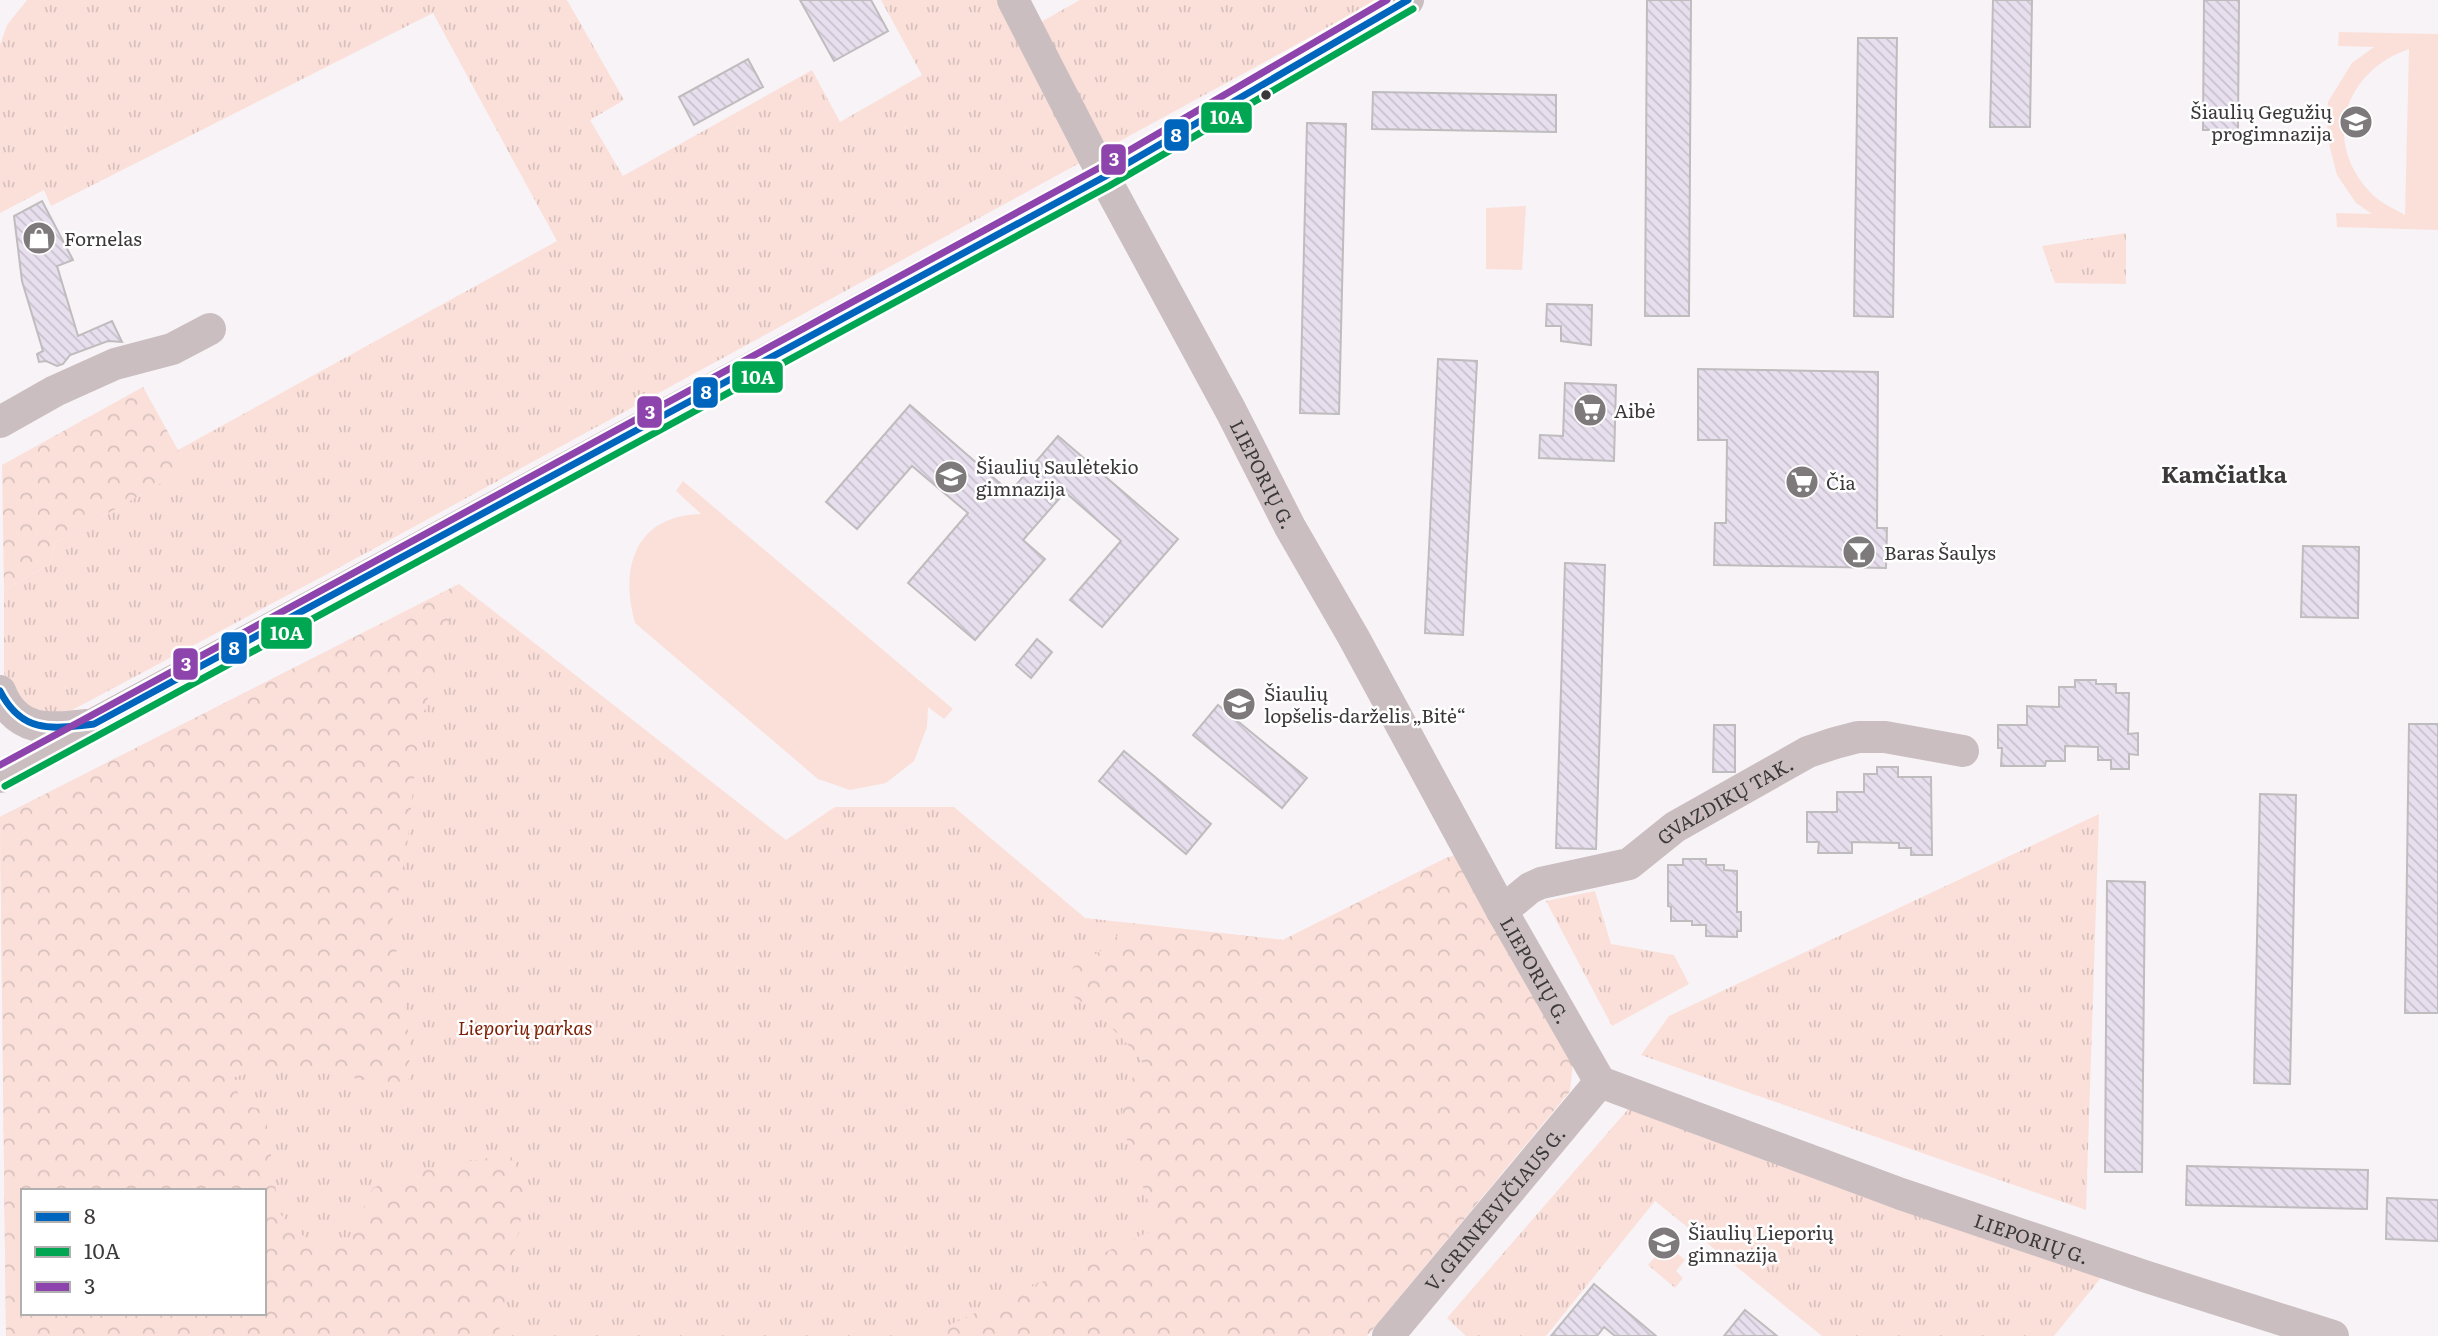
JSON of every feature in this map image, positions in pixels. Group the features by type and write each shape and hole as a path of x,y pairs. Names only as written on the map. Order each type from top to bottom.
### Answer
{"street":[{"name":"LIEPORIŲ G.","path":"1013,0 1290,527 1502,911 1600,1082 1913,1199 2333,1336"},
{"path":"0,777 1104,177 1408,0"},
{"path":"0,422 55,391 116,364 172,349 210,329"},
{"path":"0,691 14,714 28,723 51,729 94,724"},
{"name":"GVAZDIKŲ TAK.","path":"1502,911 1530,888 1541,883 1629,863 1675,827 1808,752 1858,737 1885,737 1963,751"},
{"name":"V. GRINKEVIČIAUS G.","path":"1388,1336 1600,1082"}],"green space":[{"path":"27,0 567,0 624,100 590,120 623,176 812,70 840,122 922,75 881,0 997,0 1016,36 1080,0 1378,0 331,572 63,715 33,716 7,684 4,672 4,590 50,564 55,543 187,468 178,450 557,241 433,13 51,206 44,190 0,213 0,45 7,25"},
{"path":"2339,32 2438,34 2438,230 2337,227 2336,213 2372,214 2356,203 2337,175 2327,136 2328,102 2352,63 2374,47 2338,46","holes":["2409,49 2405,215 2372,195 2355,171 2346,150 2344,129 2347,109 2356,90 2369,73 2387,59"]},
{"path":"1526,206 1522,270 1486,269 1486,208"},
{"path":"2126,233 2126,284 2055,283 2042,246"},
{"path":"143,387 188,468 55,543 50,564 4,590 2,465"},
{"path":"683,481 953,709 944,719 928,707 927,727 914,761 886,783 850,790 818,779 635,623 629,582 638,548 647,534 661,524 679,517 701,514 676,491"},
{"name":"Lieporių parkas","path":"459,584 786,840 835,807 954,807 1085,918 1283,940 1446,858 1570,1091 1367,1336 6,1336 0,817"},
{"path":"459,584 419,730 407,848 392,921 410,1044 409,1079 396,1085 330,1074 263,1068 232,1078 243,1105 265,1110 279,1213 311,1243 348,1240 373,1188 411,1172 510,1154 527,1187 498,1336 6,1336 0,817"},
{"path":"2099,814 2086,1210 1641,1055 1669,1016"},
{"path":"1458,854 1573,1064 1570,1091 1367,1336 926,1336 1157,1228 1120,1119 1130,1081 1145,1063 1097,1012 1068,993 1073,967 1104,949 1130,923 1283,940"},
{"path":"1595,891 1611,944 1674,955 1689,984 1612,1026 1546,901"},
{"path":"1630,1107 2104,1274 2054,1336 1822,1336 1655,1201 1546,1336 1466,1336 1447,1318"},
{"path":"1666,1244 1685,1260 1676,1271 1683,1278 1675,1288 1648,1265"}],"building":[{"path":"800,0 871,0 888,31 834,61"},
{"path":"1647,0 1691,0 1689,316 1645,316"},
{"path":"1993,0 2032,0 2030,127 1990,127"},
{"path":"2204,0 2239,0 2238,130 2203,130"},
{"path":"1858,38 1897,38 1893,317 1854,316"},
{"path":"748,59 763,87 694,125 679,97"},
{"path":"1373,92 1556,95 1556,132 1372,129"},
{"path":"1307,123 1346,124 1339,414 1300,413"},
{"path":"42,201 73,260 57,266 78,336 112,321 122,342 108,341 70,355 63,364 57,366 46,361 39,362 37,354 43,351 22,281 14,216"},
{"path":"1547,304 1592,305 1591,345 1561,341 1561,326 1546,326"},
{"path":"1438,359 1477,361 1463,635 1425,633"},
{"name":"Čia","path":"1698,369 1878,372 1877,528 1887,528 1886,568 1714,565 1715,523 1726,523 1727,440 1698,440"},
{"name":"Aibė","path":"1565,383 1616,385 1614,461 1539,458 1540,435 1563,436"},
{"path":"910,405 1010,492 1058,436 1178,539 1102,627 1070,600 1121,541 1065,492 1023,540 1045,559 975,640 908,583 968,513 912,466 857,529 826,502"},
{"path":"2303,546 2359,547 2358,618 2301,617"},
{"path":"1565,563 1605,565 1596,849 1556,848"},
{"path":"1037,639 1052,652 1031,678 1016,665"},
{"path":"2075,680 2116,684 2116,693 2129,693 2128,734 2138,733 2138,755 2129,754 2129,769 2111,769 2111,760 2098,760 2098,747 2065,746 2065,761 2046,761 2045,766 2001,766 2002,748 1998,748 1998,725 2027,725 2027,706 2059,707 2059,687 2075,687"},
{"path":"1218,705 1307,778 1282,808 1193,735"},
{"path":"2409,724 2438,724 2438,1013 2405,1013"},
{"path":"1714,725 1735,725 1735,772 1713,772"},
{"path":"1124,751 1211,824 1186,854 1099,781"},
{"path":"1877,767 1898,767 1898,777 1931,777 1932,855 1911,855 1911,848 1899,848 1899,843 1852,842 1852,853 1818,853 1819,842 1807,842 1807,812 1837,812 1837,792 1864,792 1864,774 1877,774"},
{"path":"2260,794 2296,795 2290,1084 2254,1083"},
{"path":"1683,859 1706,859 1706,865 1724,865 1724,870 1737,871 1737,912 1741,912 1741,931 1737,931 1737,937 1706,936 1706,925 1692,925 1692,921 1671,921 1671,907 1668,906 1668,865 1683,865"},
{"path":"2107,881 2145,882 2142,1172 2105,1172"},
{"path":"2187,1166 2368,1170 2367,1209 2186,1205"},
{"path":"2387,1198 2438,1200 2438,1241 2386,1239"},
{"path":"1594,1284 1656,1336 1615,1336 1604,1327 1597,1336 1551,1336"},
{"path":"1745,1310 1777,1336 1724,1336"}],"transit line":[{"name":"3","path":"0,765 1099,168 1387,0"},
{"name":"8","path":"0,691 18,715 28,722 52,727 94,724 1104,177 1408,0"},
{"name":"10A","path":"5,786 1109,186 1413,9"}],"place":[{"name":"Šiaulių Gegužių progimnazija","path":"2356,122"},
{"name":"Fornelas","path":"39,238"},
{"name":"Aibė","path":"1590,410"},
{"name":"Šiaulių Saulėtekio gimnazija","path":"951,477"},
{"name":"Čia","path":"1802,482"},
{"name":"Baras Šaulys","path":"1859,552"},
{"name":"Šiaulių lopšelis-darželis „Bitė“","path":"1239,704"},
{"name":"Šiaulių Lieporių gimnazija","path":"1664,1243"}],"district":[{"name":"Kamčiatka","path":"2224,473"}]}
